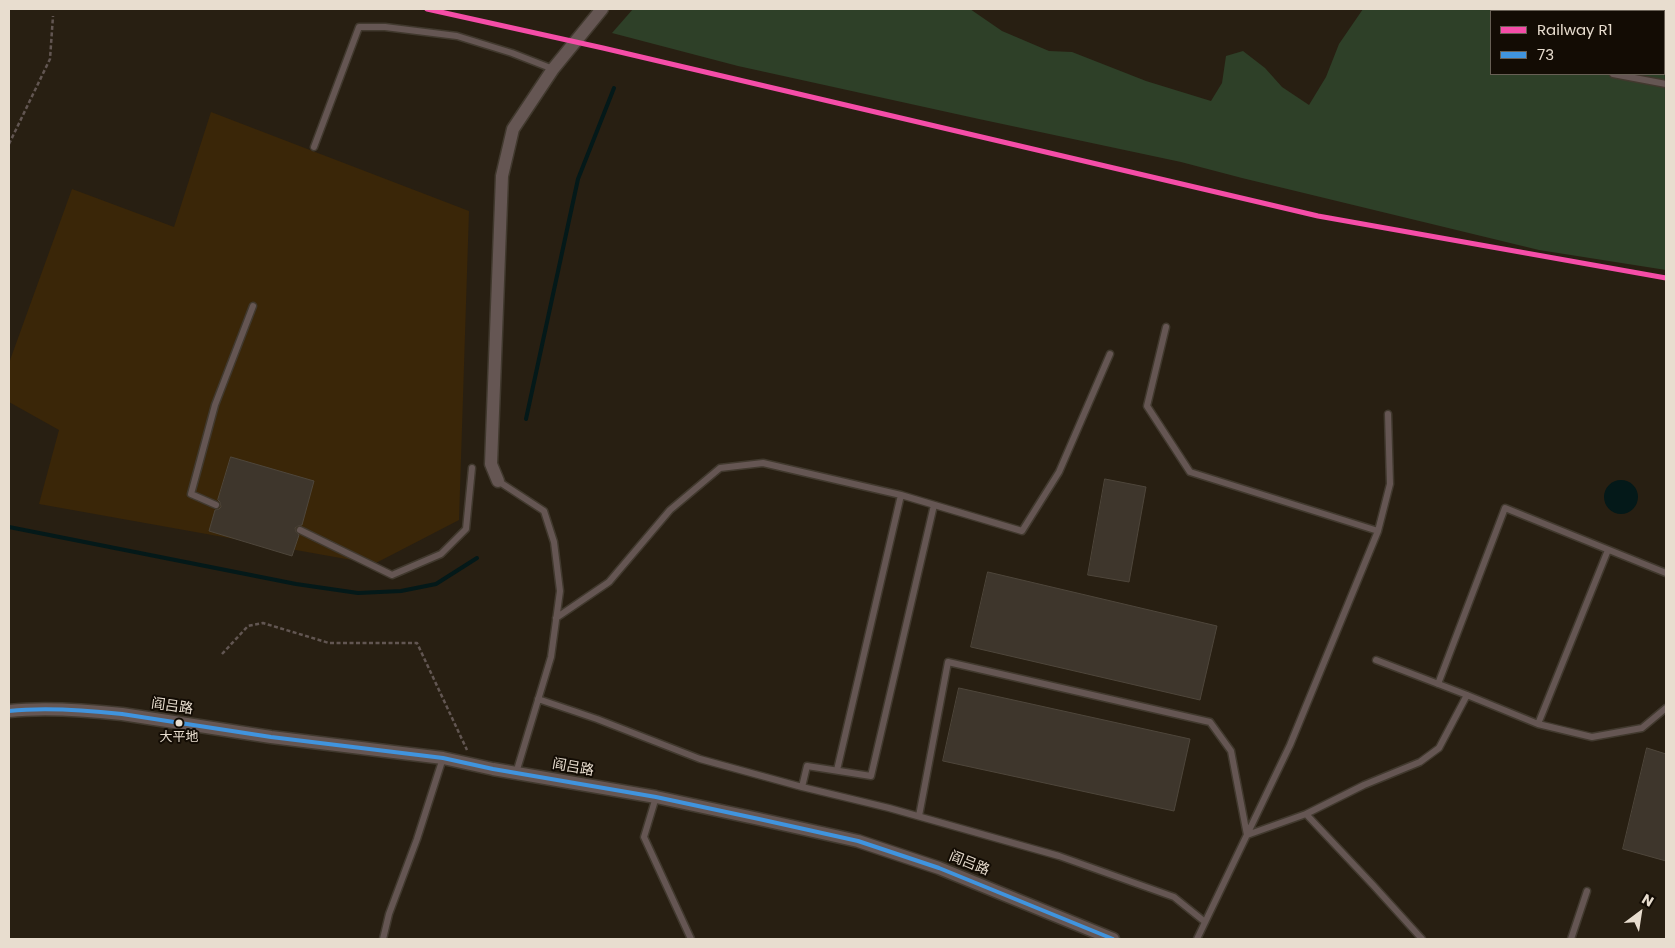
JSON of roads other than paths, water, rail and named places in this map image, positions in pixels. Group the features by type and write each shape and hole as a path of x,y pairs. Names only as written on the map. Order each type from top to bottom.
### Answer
{"street":[{"path":"498,481 491,464 502,176 512,129 553,70 602,9"},
{"name":"阎吕路","path":"9,711 42,710 114,713 271,737 443,758 516,773 656,797 858,841 939,868 1113,939"}],"lane":[{"path":"314,147 359,27 385,27 457,36 512,53 553,70"},
{"path":"1619,75 1666,84"},
{"path":"216,505 191,494 216,405 253,306"},
{"path":"1166,327 1147,406 1190,472 1378,531"},
{"path":"556,618 609,582 670,510 720,468 763,463 901,495 1022,531 1059,472 1110,354"},
{"path":"1196,939 1290,745 1378,531 1390,484 1388,414"},
{"path":"300,530 392,575 441,554 466,529 472,468"},
{"path":"498,481 544,511 554,542 560,591 551,657 516,773"},
{"path":"838,770 901,495"},
{"path":"802,787 807,766 872,776 934,505"},
{"path":"1438,684 1505,508 1666,573"},
{"path":"1538,724 1608,550"},
{"path":"1376,660 1538,724 1592,737 1642,728 1666,708"},
{"path":"919,816 948,662 1210,722 1231,751 1247,835"},
{"path":"1247,835 1306,814 1364,785 1420,762 1439,748 1467,695"},
{"path":"538,699 597,719 700,759 919,816 1059,856 1174,897 1205,922"},
{"path":"383,939 389,914 417,839 443,758"},
{"path":"656,797 644,837 691,939"},
{"path":"1306,814 1422,939"},
{"path":"1571,939 1587,891"}],"waterway":[{"path":"526,419 578,179 614,88"},
{"path":"9,527 296,584 358,593 401,591 436,584 477,558"}],"rail line":[{"name":"R1","path":"427,9 603,48 1318,216 1666,278"}],"place":[{"name":"大平地","path":"179,723"}]}
